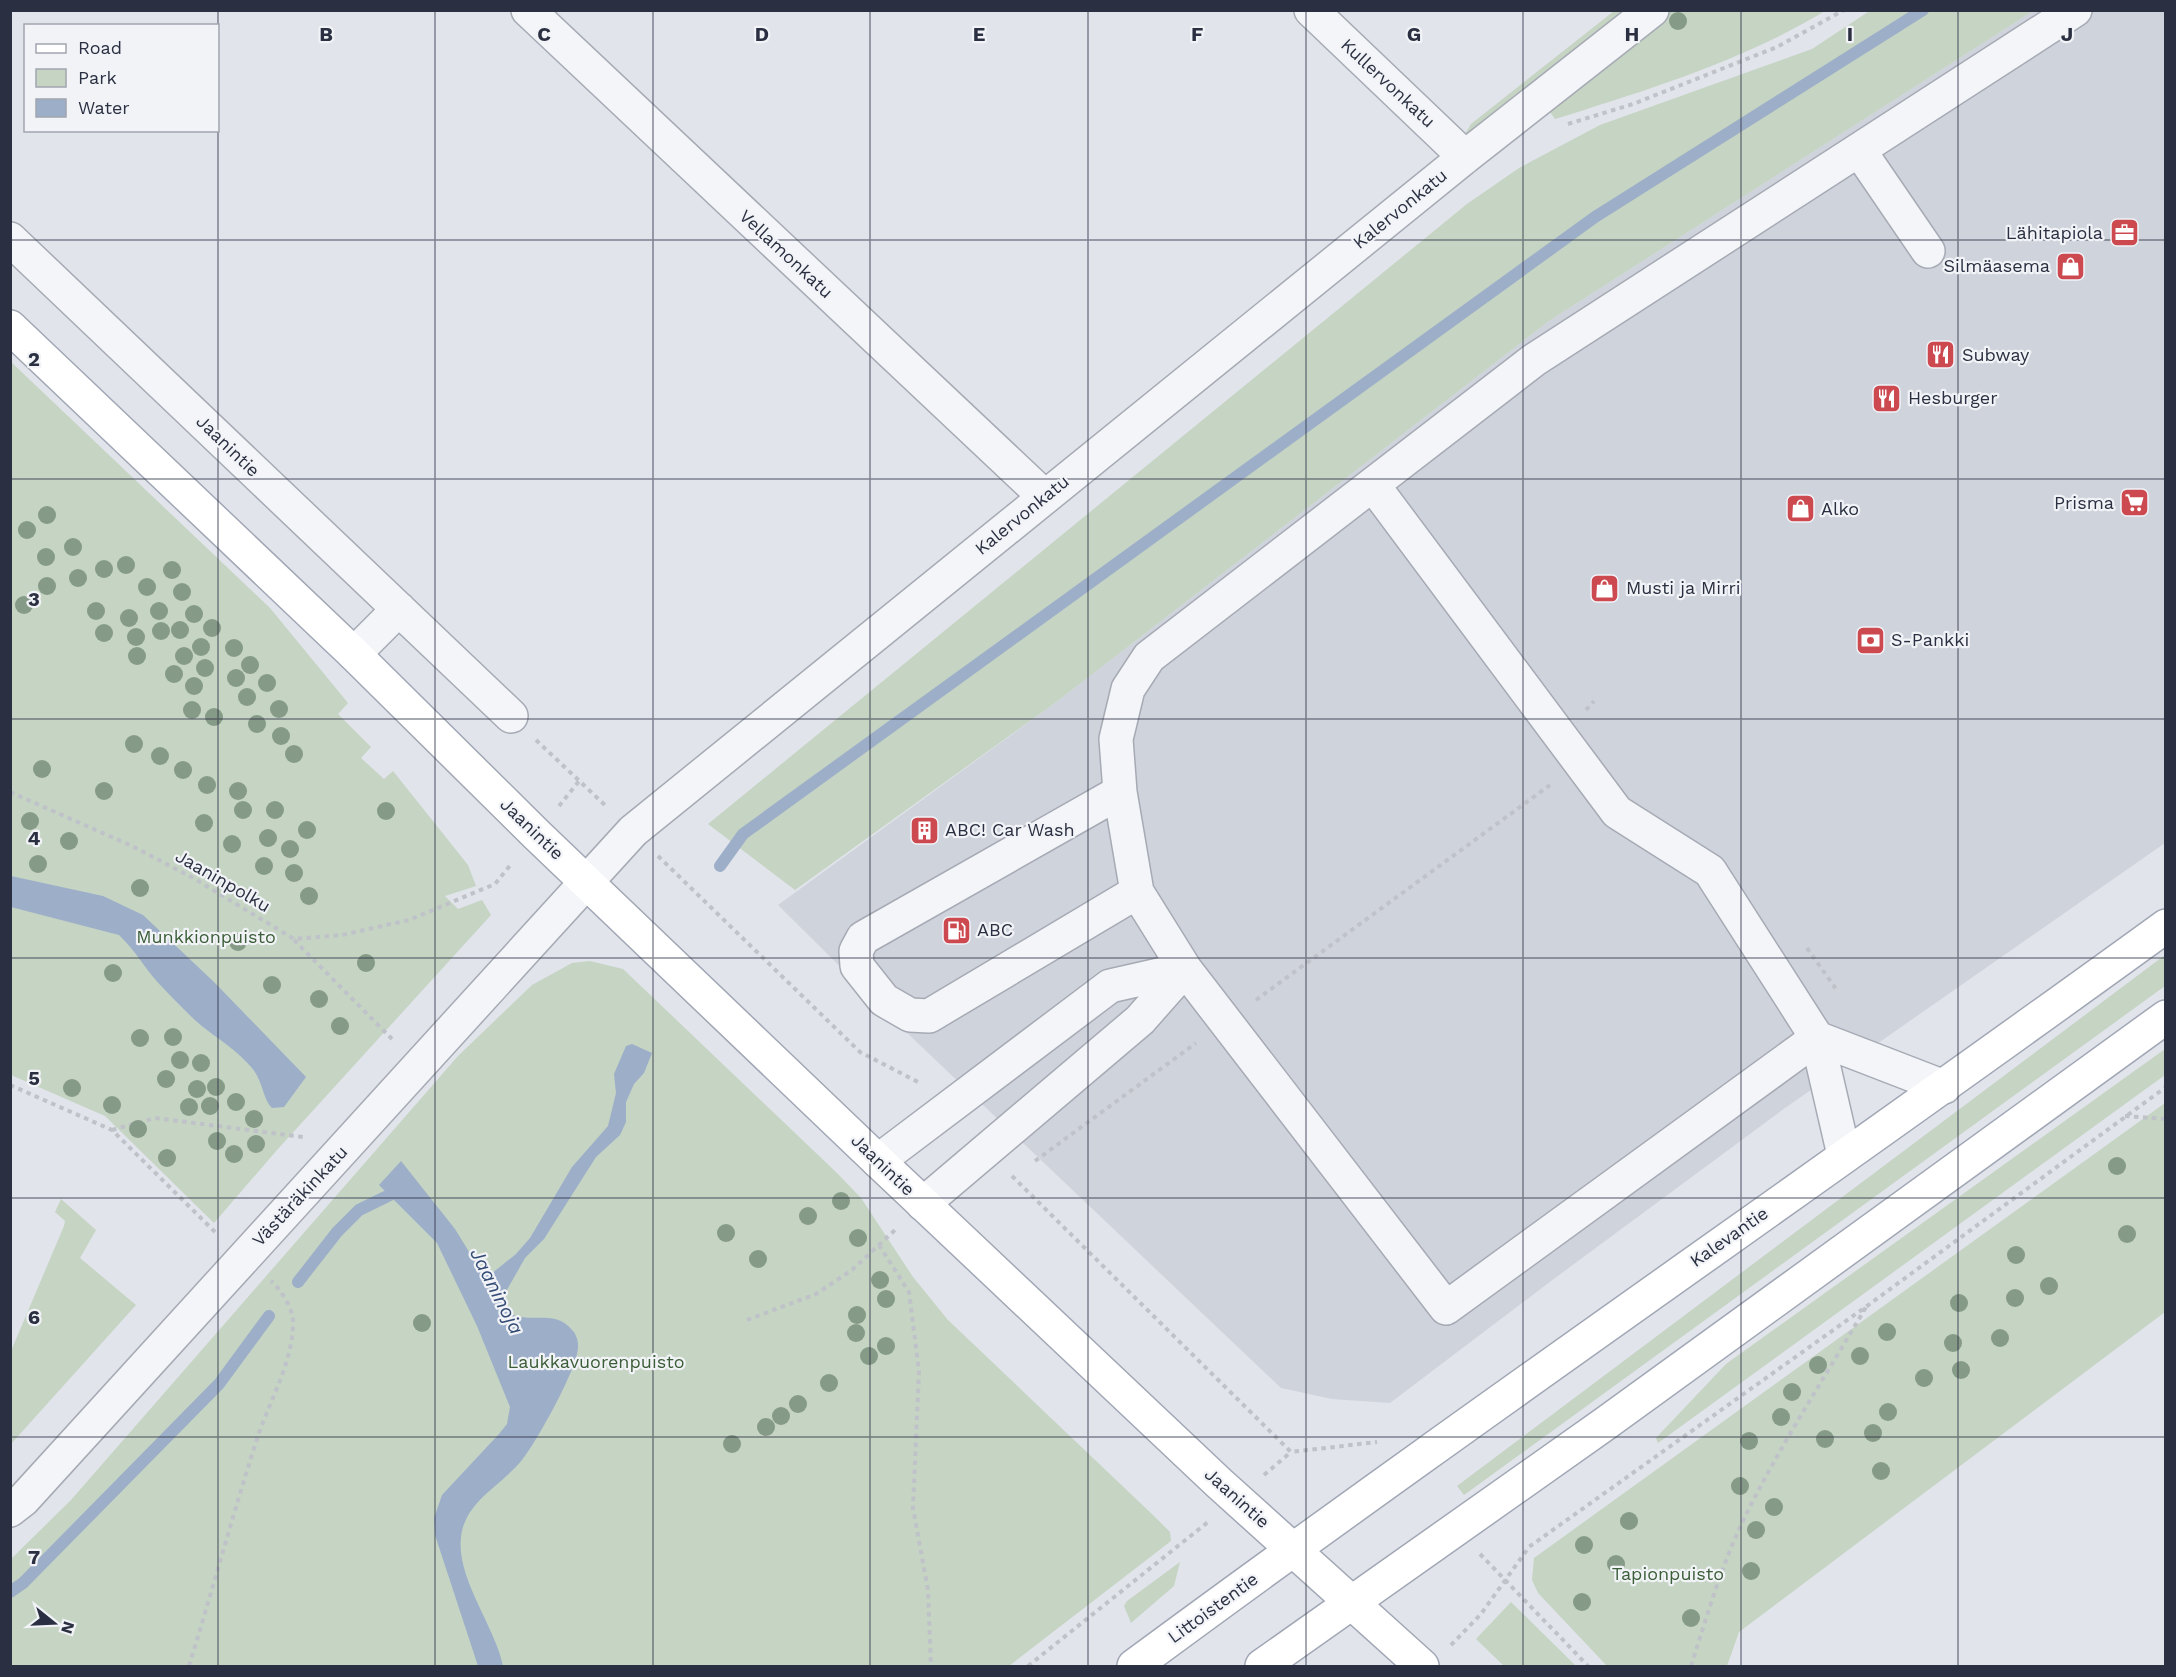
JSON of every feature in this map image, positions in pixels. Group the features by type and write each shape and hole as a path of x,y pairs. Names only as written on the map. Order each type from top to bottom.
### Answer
{"main road":[{"name":"Jaanintie","path":"10,327 354,654 536,834 1211,1476 1353,1603 1433,1659"},
{"name":"Kalevantie","path":"1293,1549 1844,1155 1944,1087 2166,926"},
{"path":"1262,1666 1353,1603 2166,1017"},
{"name":"Littoistentie","path":"1134,1666 1293,1549"}],"street":[{"name":"Vellamonkatu","path":"528,10 1045,497"},
{"name":"Kullervonkatu","path":"1311,10 1465,157"},
{"name":"Kalervonkatu","path":"589,882 633,831 1465,157 1652,10"},
{"path":"1817,1038 1446,1308 1185,969 1137,892 1120,792 1116,739 1128,689 1149,657 1534,360 2075,10"},
{"path":"1859,150 1928,251"},
{"name":"Jaanintie","path":"10,239 511,716"},
{"path":"1373,485 1617,812 1710,871 1817,1038 1844,1155"},
{"path":"354,654 399,609"},
{"path":"1120,792 863,938 856,951 857,966 884,1000 910,1015 929,1016 1137,892"},
{"name":"Västäräkinkatu","path":"10,1510 23,1500 589,882"},
{"path":"878,1161 1110,986 1185,969"},
{"path":"923,1204 1140,1020 1185,969"},
{"path":"1817,1038 1944,1087"}],"path":[{"path":"1566,125 1633,104 1777,47 1844,10"},
{"path":"1032,1163 1580,763"},
{"name":"Jaaninpolku","path":"10,792 132,846 195,879 294,939 393,1040"},
{"path":"294,939 342,935 409,920 495,884"},
{"path":"10,1085 111,1130 218,1235"},
{"path":"1433,1659 1481,1614 1529,1547 1867,1306 2166,1087"},
{"path":"2125,1116 2166,1119"},
{"path":"111,1130 155,1118 304,1137"},
{"path":"1013,1177 1023,1170"},
{"path":"747,1320 816,1294 852,1270 923,1204"},
{"path":"879,1245 909,1292 919,1371 913,1508 928,1590 931,1666"},
{"path":"189,1666 232,1514 264,1415 291,1350 293,1318 279,1288 243,1258"},
{"path":"1691,1666 1720,1577 1742,1524 1799,1419 1867,1306"},
{"path":"1028,1666 1173,1552"},
{"path":"1490,1566 1588,1666"}],"shaded area":[{"path":"2033,11 2165,11 2165,843 1785,1108 1390,1403 1332,1399 1281,1388 904,1030 778,905 1055,703 1549,321"}],"green space":[{"path":"1871,10 2033,11 1549,321 1055,703 795,890 708,824 1467,204 1519,168 1600,125 1812,49"},
{"path":"1614,11 1638,11 1475,138 1465,134 1471,124"},
{"path":"1670,11 1825,11 1761,45 1693,73 1555,119 1550,112"},
{"name":"Munkkionpuisto","path":"10,361 270,608 348,703 338,714 371,747 361,758 384,779 393,771 468,865 476,886 445,896 458,909 482,900 491,915 277,1150 214,1223 105,1116 11,1075"},
{"path":"2165,955 2165,986 1464,1495 1457,1486"},
{"name":"Laukkavuorenpuisto","path":"590,961 623,969 837,1173 861,1198 913,1277 948,1320 1155,1517 1170,1532 1171,1541 1009,1666 11,1666 11,1559 71,1500 458,1056 532,985 572,963"},
{"path":"2165,1049 2165,1075 1658,1443 1656,1438 1726,1364"},
{"name":"Tapionpuisto","path":"2165,1103 2165,1312 1739,1632 1727,1666 1607,1666 1538,1593 1532,1580 1534,1558"},
{"path":"61,1199 96,1230 80,1258 136,1305 11,1444 11,1351 64,1226 65,1221 55,1212"},
{"path":"1180,1562 1174,1586 1131,1623 1124,1606 1127,1601"},
{"path":"1511,1602 1576,1666 1504,1666 1476,1639"}],"water":[{"path":"11,876 103,896 143,915 214,982 306,1077 284,1107 272,1108 269,1105 252,1068 184,1010 157,982 119,935 11,907"},
{"name":"Jaaninoja","path":"632,1044 652,1053 644,1073 634,1084 626,1102 626,1122 620,1135 596,1157 544,1239 525,1258 504,1295 505,1310 521,1317 548,1318 565,1323 575,1333 578,1346 572,1370 546,1422 528,1451 514,1469 469,1513 464,1524 461,1553 464,1569 499,1651 503,1666 478,1666 435,1535 434,1518 442,1495 507,1424 510,1407 477,1326 437,1243 379,1185 401,1161 455,1229 482,1273 491,1274 516,1254 530,1238 572,1167 608,1126 616,1093 614,1074 626,1046"}],"waterway":[{"path":"720,866 743,834 1595,217 1923,10"},
{"path":"298,1282 337,1232 359,1210 402,1189"},
{"path":"10,1592 23,1583 219,1384 269,1316"}],"place":[{"name":"Lähitapiola","path":"2124,233"},
{"name":"Silmäasema","path":"2071,266"},
{"name":"Subway","path":"1941,355"},
{"name":"Hesburger","path":"1887,398"},
{"name":"Prisma","path":"2135,503"},
{"name":"Alko","path":"1800,509"},
{"name":"Musti ja Mirri","path":"1605,588"},
{"name":"S-Pankki","path":"1870,640"},
{"name":"ABC! Car Wash","path":"924,830"},
{"name":"ABC","path":"956,930"}]}
